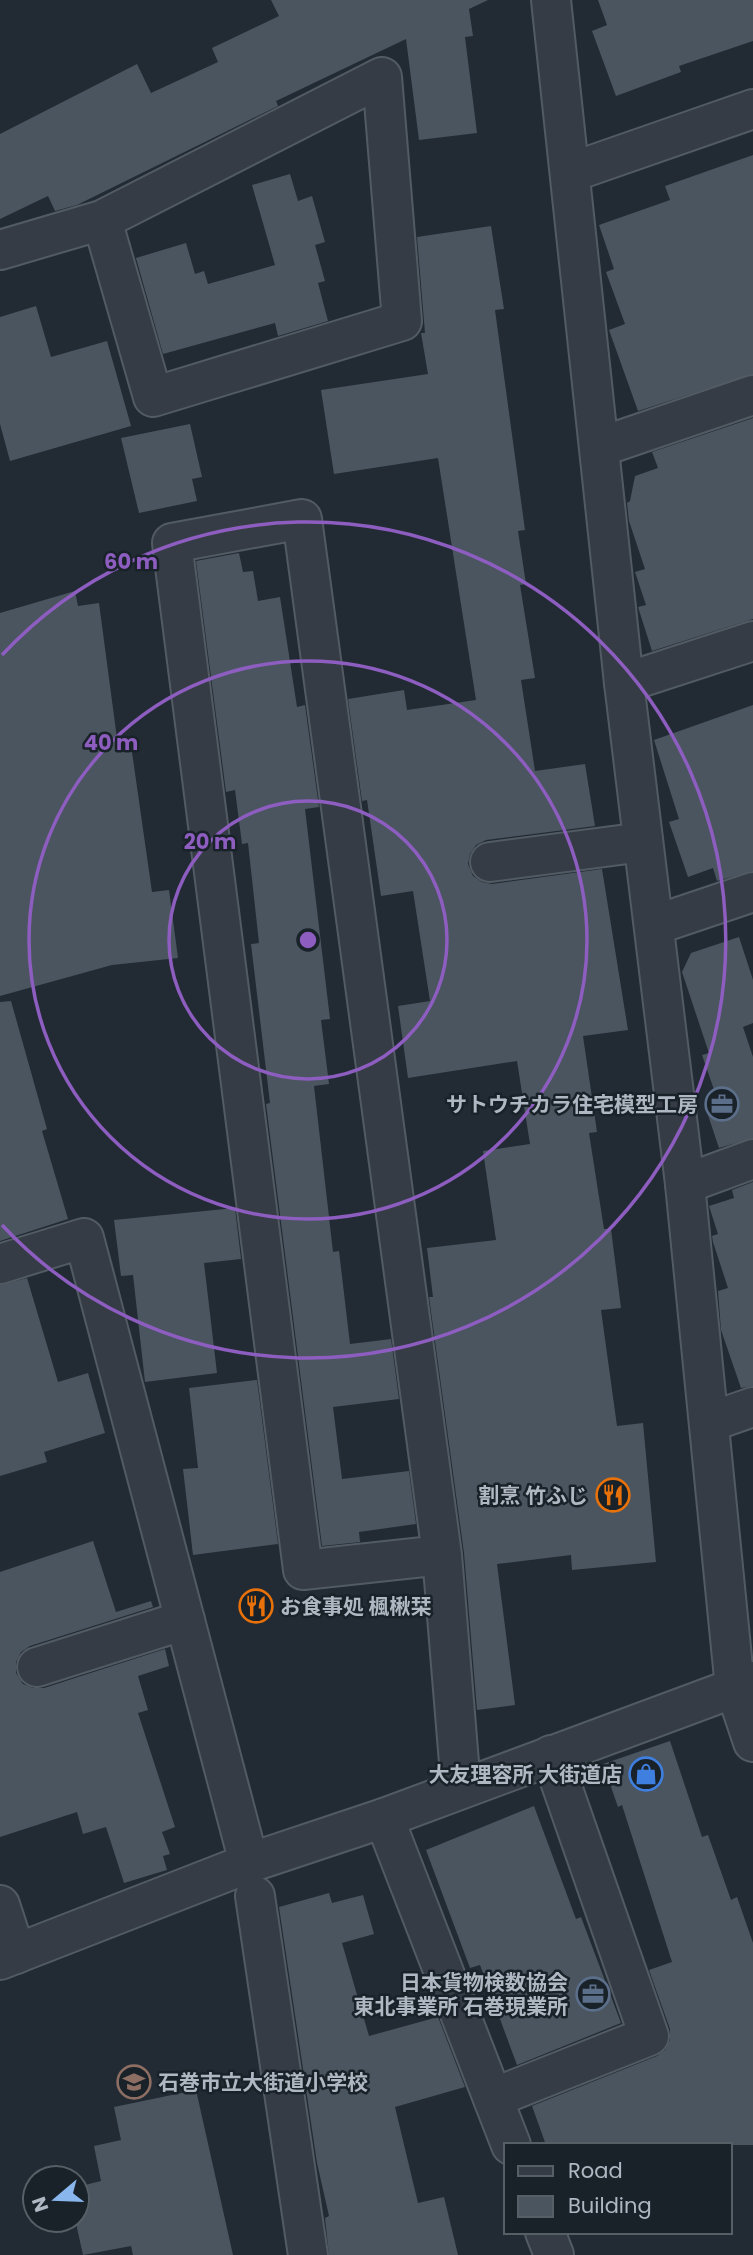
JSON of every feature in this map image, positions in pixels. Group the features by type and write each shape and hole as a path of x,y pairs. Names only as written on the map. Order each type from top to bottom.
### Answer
{"street":[{"path":"551,0 572,172 624,684 655,925 710,1422 753,1742"},
{"path":"0,250 102,220 382,76 402,321 153,397 102,220"},
{"path":"572,172 753,109"},
{"path":"600,447 753,395"},
{"path":"442,1555 303,1570 172,543 302,519 442,1555 461,1787"},
{"path":"624,684 753,641"},
{"path":"491,862 643,842"},
{"path":"655,925 753,892"},
{"path":"685,1184 753,1159"},
{"path":"0,1264 84,1238 252,1879 308,2255"},
{"path":"710,1422 753,1407"},
{"path":"37,1667 186,1620"},
{"path":"0,1905 8,1957 252,1879 384,1818 461,1787 744,1684"},
{"path":"493,2098 649,2036 551,1755"},
{"path":"384,1818 510,2143"},
{"path":"546,2234 554,2255"}],"building":[{"path":"271,0 488,0 469,9 473,36 465,37 477,133 419,140 406,39 276,101 278,106 77,205 55,211 48,196 0,219 0,134 137,64 151,93 218,62 212,48 279,16"},
{"path":"598,0 753,0 753,41 679,66 681,72 616,96 592,31 607,25"},
{"path":"753,155 753,374 638,411 609,330 625,324 606,272 614,269 599,225 670,200 665,186"},
{"path":"290,174 298,201 312,196 325,242 315,245 325,281 318,283 328,321 278,336 275,323 163,354 136,258 186,243 195,274 204,271 208,284 275,265 252,185"},
{"path":"491,226 504,309 495,310 525,530 518,531 526,584 520,585 535,678 521,680 535,771 585,764 595,826 486,840 476,845 468,864 473,876 492,884 602,869 628,1030 583,1036 597,1132 589,1133 604,1229 611,1229 621,1308 601,1310 617,1426 643,1423 656,1562 572,1570 571,1555 497,1564 515,1705 477,1710 464,1553 429,1297 433,1297 427,1248 496,1240 483,1151 530,1144 517,1061 408,1078 398,1006 430,1001 413,891 381,896 367,800 362,801 348,699 404,690 407,710 476,700 438,458 334,474 321,390 428,374 421,333 425,333 417,237"},
{"path":"36,306 51,357 107,341 131,426 10,461 0,424 0,317"},
{"path":"753,418 753,619 652,651 638,607 646,605 635,572 645,569 629,521 627,503 630,501 635,476 658,468 652,452"},
{"path":"190,424 202,477 192,479 197,501 139,513 121,438"},
{"path":"239,553 243,572 253,571 258,601 280,597 297,707 305,705 319,807 305,809 330,1019 321,1020 329,1084 314,1086 333,1252 339,1251 350,1344 391,1339 399,1399 333,1407 342,1479 409,1471 416,1524 359,1532 360,1542 322,1546 266,1104 270,1103 251,944 259,943 248,843 242,844 235,790 226,792 196,561"},
{"path":"75,591 78,606 99,603 118,746 131,745 152,892 169,890 178,958 112,965 0,996 0,613"},
{"path":"753,705 753,871 717,881 713,868 688,877 669,822 679,819 654,740"},
{"path":"739,937 753,980 753,1023 743,1027 753,1057 753,1138 719,1148 706,1109 719,1104 702,1055 709,1053 682,972 691,953"},
{"path":"11,1001 47,1129 42,1131 68,1219 0,1241 0,1002"},
{"path":"753,1182 753,1386 741,1388 721,1330 718,1291 728,1288 713,1242 712,1236 718,1234 709,1206 734,1198 732,1190"},
{"path":"235,1208 241,1259 204,1263 217,1373 145,1382 133,1275 121,1276 114,1220"},
{"path":"27,1278 58,1382 88,1373 105,1433 44,1452 47,1462 0,1476 0,1285"},
{"path":"257,1380 278,1544 193,1555 183,1469 198,1468 189,1388"},
{"path":"93,1541 116,1612 151,1601 153,1607 30,1646 21,1652 16,1662 16,1673 23,1684 44,1688 165,1649 169,1666 138,1676 148,1710 138,1713 175,1827 162,1832 170,1854 163,1856 167,1870 124,1883 106,1827 83,1834 77,1812 0,1837 0,1572"},
{"path":"670,1741 702,1837 708,1835 731,1900 737,1897 753,1943 753,2145 545,2143 532,2106 657,2056 665,2050 670,2040 670,2029 649,1970 672,1962 622,1805 618,1807 603,1764"},
{"path":"534,1806 576,1919 581,1917 621,2023 517,2065 480,1965 470,1968 426,1850"},
{"path":"329,1893 332,1903 363,1895 374,1934 342,1943 369,2036 438,2017 465,2087 395,2107 418,2203 444,2197 458,2255 329,2255 325,2218 329,2216 317,2163 279,1907"},
{"path":"196,2090 233,2255 133,2255 131,2246 83,2255 78,2234 91,2234 91,2184 101,2181 94,2146 121,2140 114,2107"}],"place":[{"name":"サトウチカラ住宅模型工房","path":"722,1104"},
{"name":"割烹 竹ふじ","path":"613,1495"},
{"name":"お食事処 楓楸栞","path":"256,1606"},
{"name":"大友理容所 大街道店","path":"646,1774"},
{"name":"日本貨物検数協会 東北事業所 石巻現業所","path":"593,1994"},
{"name":"石巻市立大街道小学校","path":"134,2082"}]}
